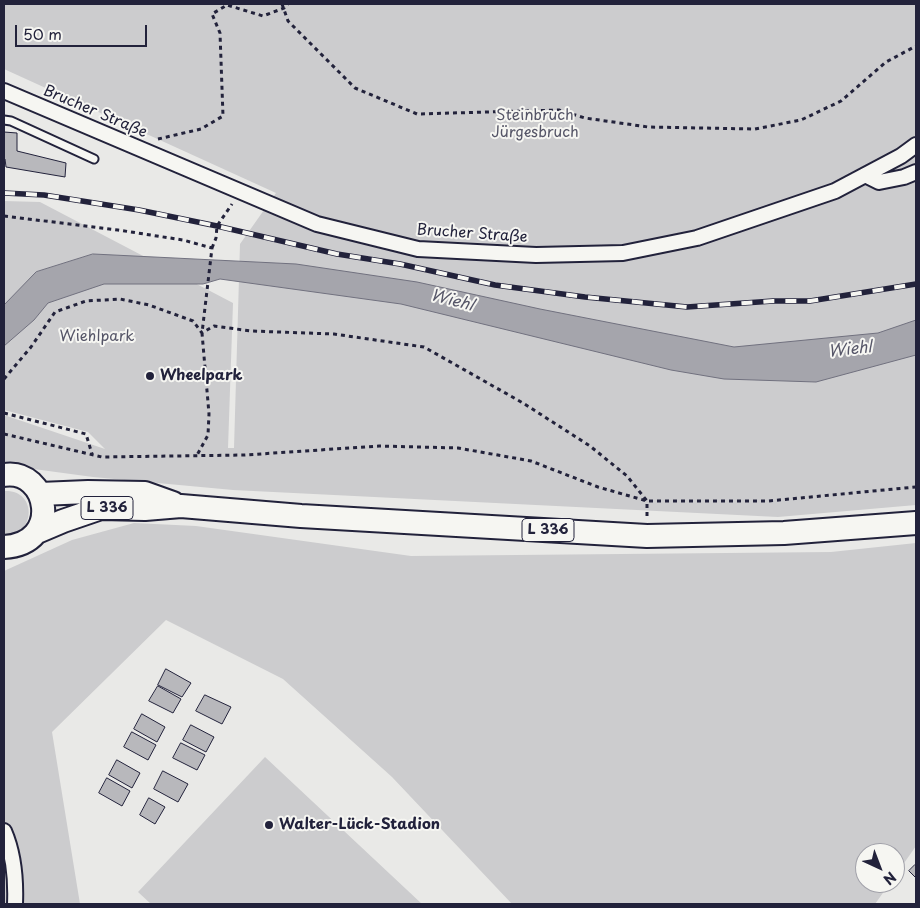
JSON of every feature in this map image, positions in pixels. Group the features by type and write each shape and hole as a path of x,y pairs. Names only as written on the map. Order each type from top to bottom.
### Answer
{"main road":[{"path":"4,475 20,477 31,484 40,494 44,514 37,532"},
{"name":"L 336","path":"40,494 88,492 145,493 181,506"},
{"name":"L 336","path":"4,547 15,546 27,541 37,532 62,521 101,508 144,509 181,506 301,516 647,536 784,533 916,523"}],"street":[{"name":"Brucher Straße","path":"4,90 317,224 418,249 555,254 622,253 697,238 835,190 901,156 916,145"},
{"path":"864,176 879,182 904,177 916,172"},
{"path":"4,831 10,845 16,883 15,904"}],"lane":[{"path":"4,120 11,121 94,159"}],"path":[{"path":"130,144 172,137 201,129 223,116 220,33 212,14 227,5 263,16 288,4"},
{"path":"283,6 288,21 355,88 417,114 559,110 585,118 648,127 755,129 801,120 841,101 886,62 916,46"},
{"path":"196,457 208,435 209,428 202,333 210,256 216,238 217,226 231,207 234,188"},
{"path":"4,217 118,230 183,240 212,248"},
{"path":"4,379 55,312 86,301 120,300 149,305 193,321 202,333"},
{"path":"202,333 214,326 251,330 334,334 424,347 523,403 590,446 627,476 647,501 647,536"},
{"path":"4,413 86,434 92,454"},
{"path":"4,434 102,457 196,457 379,446 458,448 531,461 598,487 647,501 768,502 916,486"}],"green space":[{"path":"4,4 916,4 916,505 778,517 233,490 93,477 4,465 4,415 105,449 88,432 4,410 4,201 40,202 233,303 228,448 234,448 240,244 276,193 4,69"},
{"path":"4,491 15,492 23,497 27,505 29,513 27,521 15,533 4,534"},
{"path":"134,523 196,526 411,556 831,552 916,543 916,846 905,862 905,843 855,843 855,893 883,893 875,904 512,904 392,777 283,679 166,620 52,732 80,904 4,904 4,571 72,540"},
{"name":"Walter-Lück-Stadion","path":"265,757 422,904 151,904 138,892"}],"water":[{"name":"Wiehl","path":"93,254 296,264 417,282 540,309 734,347 878,333 916,320 916,355 816,382 724,379 671,370 401,304 220,279 203,284 104,284 48,303 34,320 4,346 4,305 36,272"}],"building":[{"path":"4,132 17,133 17,151 66,163 65,177 6,167 4,159"},
{"path":"166,669 191,683 182,697 158,685"},
{"path":"158,686 181,699 173,713 149,701"},
{"path":"205,695 231,707 222,724 196,711"},
{"path":"142,714 165,727 157,742 134,729"},
{"path":"191,725 214,737 206,752 183,740"},
{"path":"132,732 156,745 148,760 124,747"},
{"path":"181,743 205,755 197,770 173,758"},
{"path":"117,760 140,773 132,788 109,775"},
{"path":"163,771 188,784 178,802 154,789"},
{"path":"107,778 130,791 122,806 99,793"},
{"path":"149,798 165,807 155,824 140,815"},
{"path":"916,866 916,878 909,871"}],"railway":[{"path":"4,193 44,195 139,210 337,254 400,264 495,285 585,297 687,307 773,301 810,301 916,284"}],"place":[{"name":"Wheelpark","path":"150,376"},
{"name":"Walter-Lück-Stadion","path":"269,825"}],"park label":[{"name":"Steinbruch Jürgesbruch","path":"535,124"},
{"name":"Wiehlpark","path":"97,337"}]}
